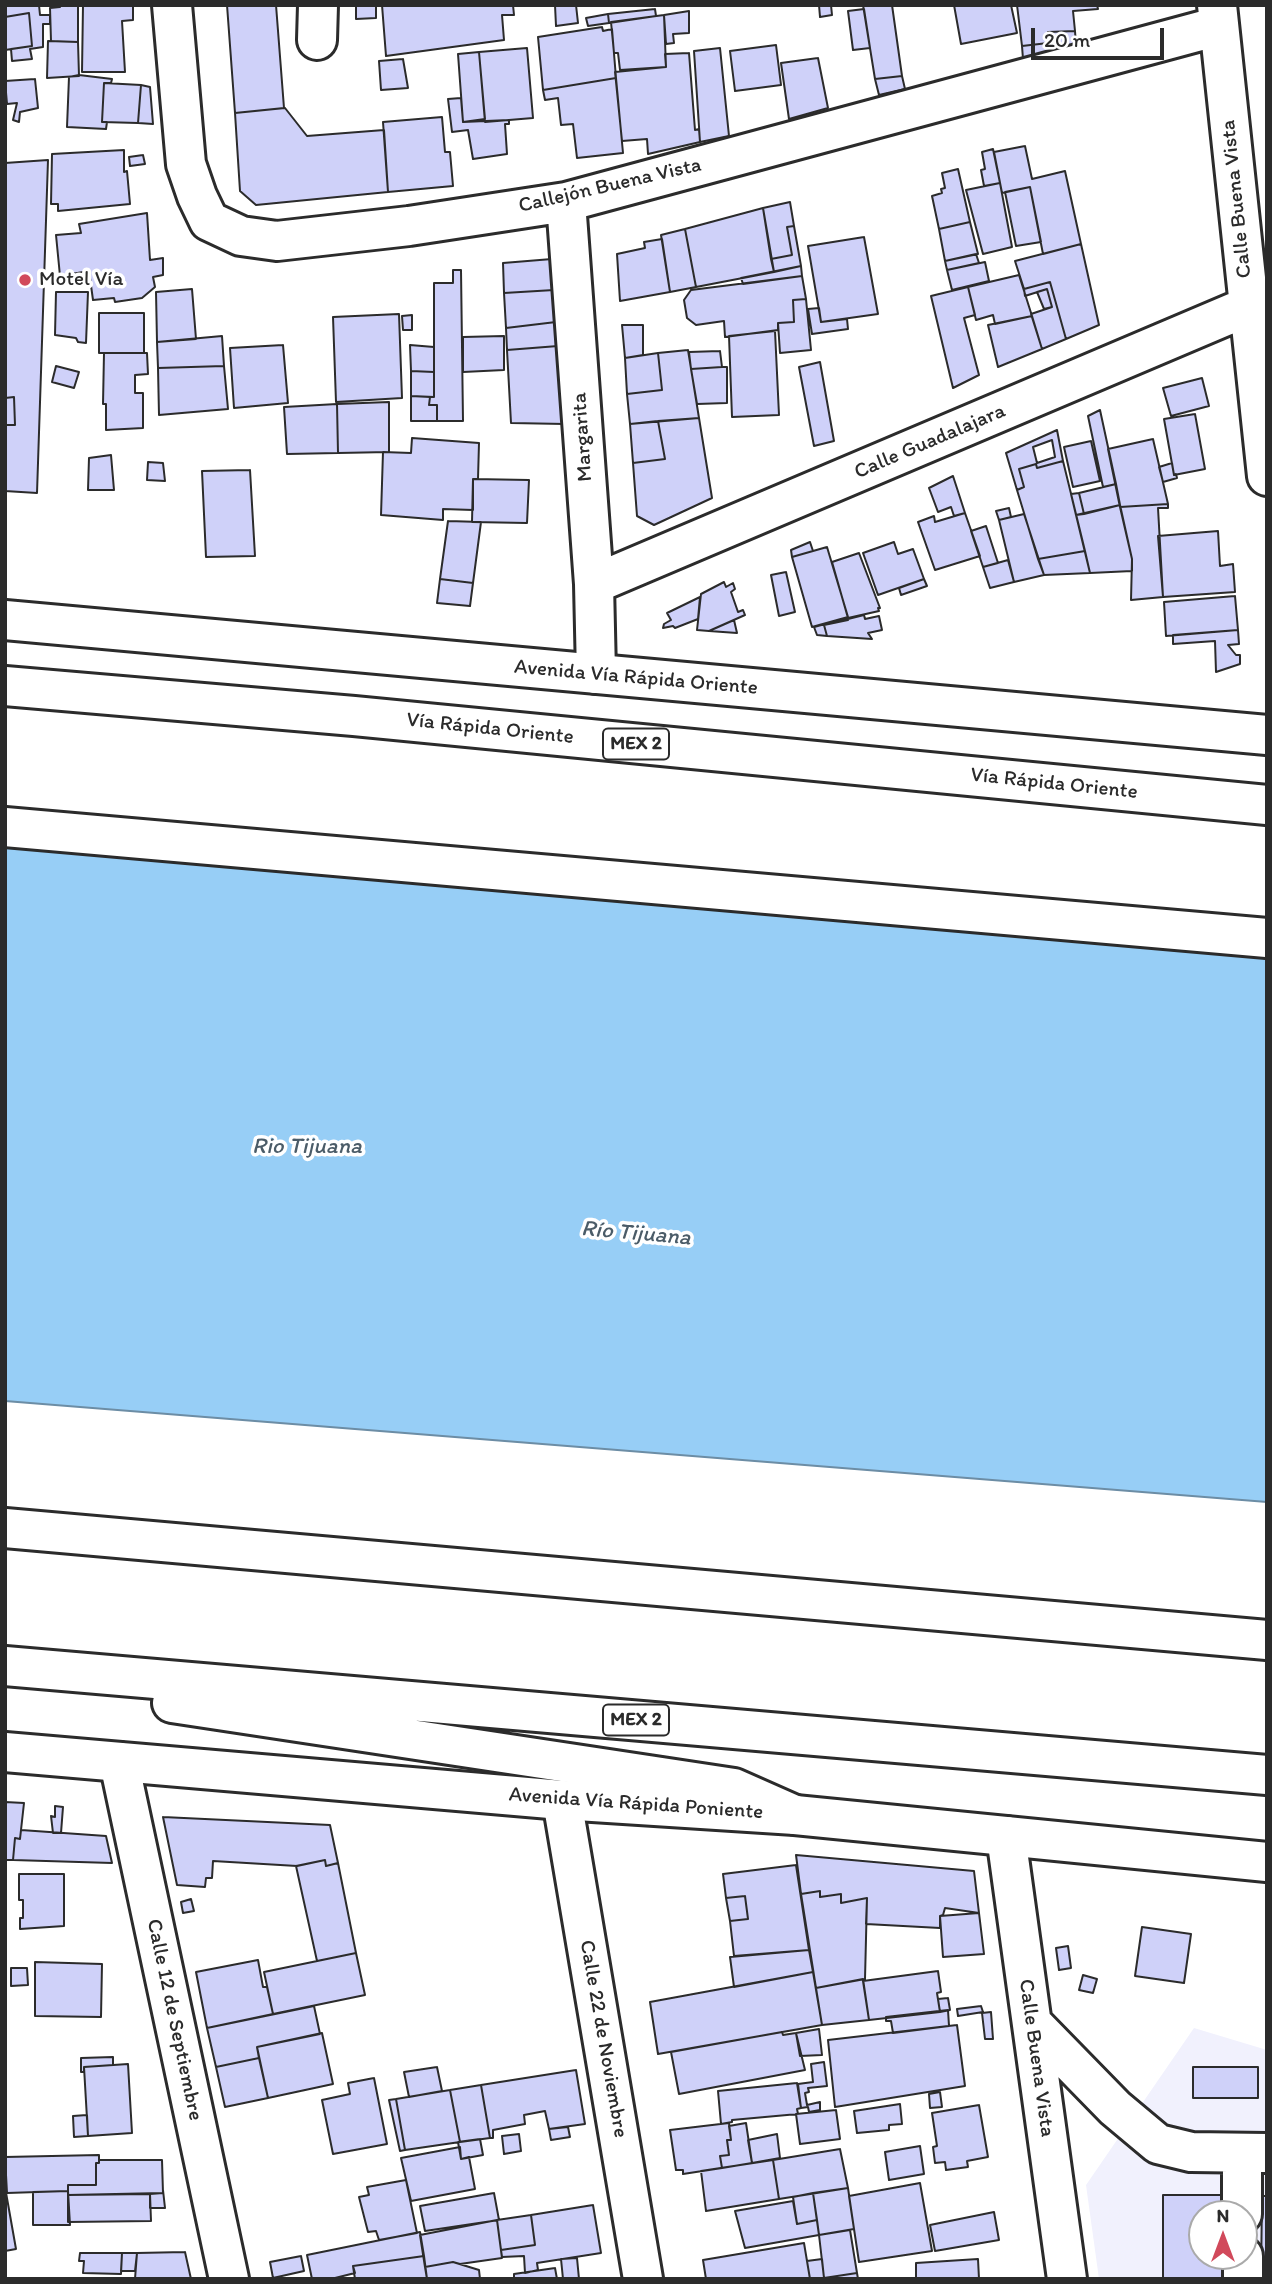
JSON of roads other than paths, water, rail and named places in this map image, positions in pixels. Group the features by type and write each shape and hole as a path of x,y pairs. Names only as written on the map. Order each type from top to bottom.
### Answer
{"main road":[{"name":"Callejón Buena Vista","path":"172,5 186,164 197,196 209,221 241,236 277,241 409,226 566,202 1218,15"},
{"name":"Calle Buena Vista","path":"1218,15 1258,304 1267,475"},
{"name":"Margarita","path":"566,202 594,584 596,674"},
{"name":"Calle Guadalajara","path":"594,584 1258,304"},
{"name":"Avenida Vía Rápida Oriente","path":"5,620 1267,735"},
{"path":"5,659 354,716"},
{"name":"Vía Rápida Oriente","path":"5,686 354,716 1267,805"},
{"path":"5,827 1267,938"},
{"path":"5,1528 1267,1640"},
{"name":"MEX 2","path":"5,1666 1267,1774"},
{"path":"68,1671 114,1695 734,1788 795,1815"},
{"name":"Avenida Vía Rápida Poniente","path":"5,1752 562,1800 795,1815 1267,1862"},
{"name":"Calle 12 de Septiembre","path":"119,1762 229,2279"},
{"name":"Calle 22 de Noviembre","path":"562,1800 643,2279"},
{"name":"Calle Buena Vista","path":"1006,1836 1067,2279"},
{"path":"1032,2022 1115,2108 1158,2144 1191,2152 1254,2153 1245,2200"}],"water":[{"name":"Rio Tijuana","path":"5,845 1267,956 1267,1502 5,1401"}],"place":[{"name":"Motel Vía","path":"25,280"}],"water label":[{"name":"Río Tijuana","path":"636,1234"}]}
